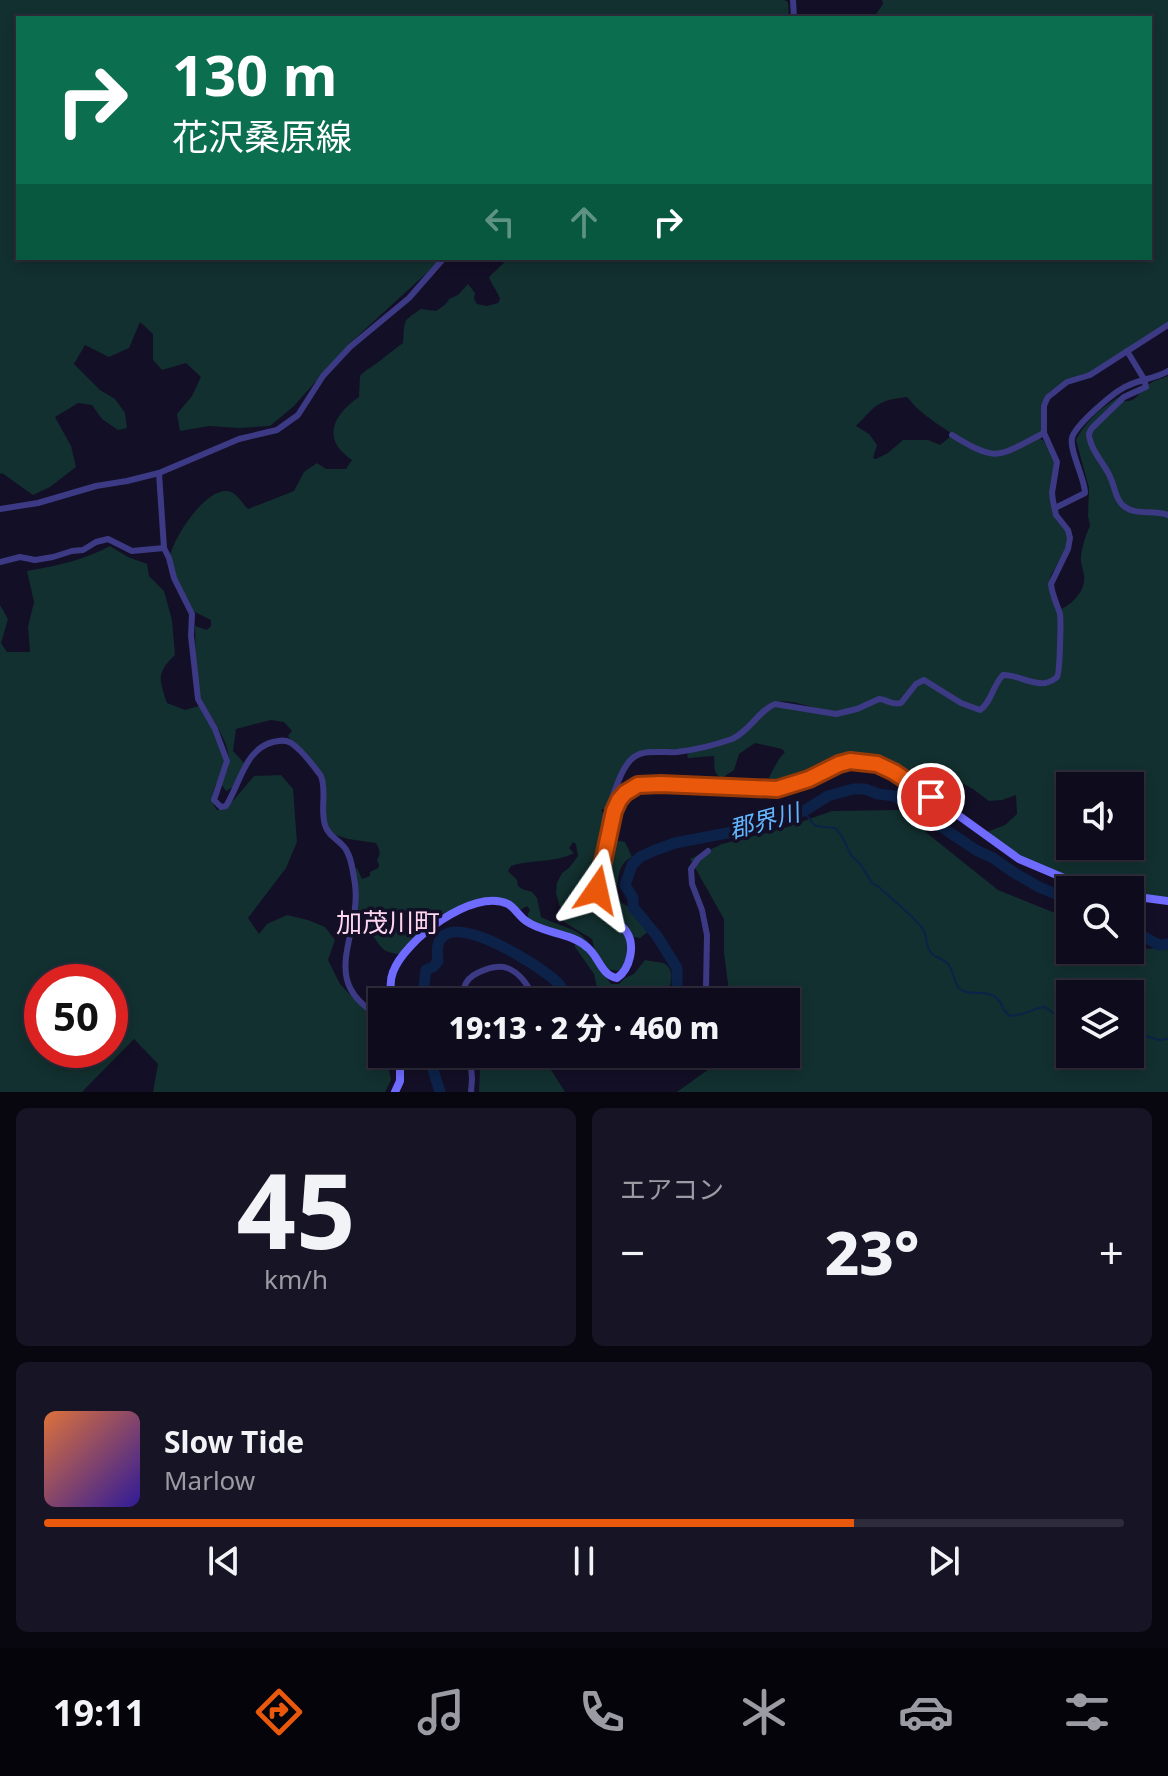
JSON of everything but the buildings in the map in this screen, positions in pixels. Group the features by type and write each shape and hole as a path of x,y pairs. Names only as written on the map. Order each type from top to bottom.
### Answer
{"main road":[{"path":"391,988 393,970 407,951 437,922 456,910 489,902 510,905 526,922 578,941 590,949 607,974 617,978 622,975 630,958 629,938 625,930 602,910 597,899 598,883 607,837 619,800 638,785 777,789 850,761 877,764 907,779 1019,859 1059,876"},
{"path":"1144,898 1168,901"},
{"path":"395,1092 400,1081 400,1068"}],"street":[{"path":"0,509 38,503 96,486 159,473 229,443 277,430 298,415 323,376 350,347 409,298 442,260"},
{"path":"607,837 605,816 631,759 643,753 692,750 731,739 753,723 766,708 775,704 836,714 879,699 901,703 916,684 924,680 961,703 980,710 1003,675 1010,674 1033,683 1047,683 1057,677 1061,623 1051,584 1070,538 1068,530 1058,519 1052,493 1057,462 1044,433 1044,406 1048,397 1067,382 1090,375 1168,325"},
{"path":"1127,351 1147,386 1120,400 1092,428 1090,441 1124,506 1168,515"},
{"path":"1055,508 1085,493 1072,444 1072,437 1083,422 1116,392 1168,371"},
{"path":"952,435 975,449 1003,454 1044,433"},
{"path":"159,473 164,548 174,578 192,614 193,664 198,699 215,729 227,761 214,800 221,807 226,806 251,757 264,744 288,741 321,776 325,825 350,858 356,898 345,975 357,999 368,1009"},
{"path":"0,562 20,557 35,560 53,557 83,550 108,539 132,551 164,548"},
{"path":"706,988 707,935 690,873 692,865 708,851"},
{"path":"464,988 468,980 496,967 510,969 528,988"},
{"path":"471,1068 471,1092"}],"green space":[{"path":"0,0 788,2 789,16 16,16 16,260 441,260 349,344 294,406 270,426 209,426 180,431 177,414 192,396 201,377 186,363 162,370 153,360 153,334 140,322 129,348 109,357 85,345 74,364 100,390 115,399 125,413 127,428 118,430 102,419 92,405 78,403 55,417 71,446 76,467 50,487 33,495 0,474"},
{"path":"882,0 1168,0 1168,324 1088,374 1055,388 1043,401 1043,429 1040,433 1006,451 987,452 965,442 930,419 907,397 877,405 856,426 869,434 877,445 873,458 876,459 903,440 928,440 940,445 951,436 976,450 993,455 1002,454 1037,438 1043,440 1054,458 1053,511 1069,537 1049,583 1058,616 1058,668 1055,676 1035,681 1003,673 980,709 959,700 925,678 918,680 900,702 877,699 842,712 776,702 765,707 742,730 728,738 687,749 647,752 628,760 606,808 601,810 604,815 604,839 594,890 600,911 627,938 627,962 618,971 606,969 592,939 564,922 556,893 557,883 578,856 573,842 569,848 574,853 511,866 508,871 517,880 518,886 532,892 537,898 541,917 575,931 590,946 528,920 530,910 527,906 520,910 503,900 495,900 452,910 429,925 400,954 388,952 356,915 355,869 362,879 378,868 376,843 333,834 326,820 324,775 291,740 288,736 292,731 284,722 271,720 236,729 233,751 245,764 235,786 226,791 222,785 229,765 228,752 221,733 205,707 196,673 195,626 207,630 211,620 193,611 171,575 169,561 176,541 191,516 211,496 231,492 248,509 294,491 304,472 317,463 326,469 346,469 352,460 336,444 334,427 343,411 359,397 360,376 403,343 406,320 421,309 436,311 468,284 475,293 477,304 487,306 498,303 500,299 489,277 507,260 1152,260 1152,16 874,16 883,4"},
{"path":"1168,376 1168,513 1141,511 1124,505 1091,441 1092,430 1121,401 1135,399 1145,387"},
{"path":"1142,386 1127,395 1088,432 1122,506 1168,516 1168,897 1144,894 1144,876 1067,876 1013,852 987,832 1005,825 1017,814 1016,795 989,801 960,782 922,786 895,768 878,762 844,760 828,762 818,773 779,786 773,785 769,777 785,752 755,743 739,754 734,770 722,778 715,772 714,756 688,758 691,751 731,740 773,706 826,714 879,700 895,705 923,681 980,711 1003,675 1036,684 1058,677 1060,610 1074,600 1083,586 1081,556 1090,526 1089,488 1076,440 1096,414 1113,400"},
{"path":"110,546 147,564 149,576 164,591 172,620 175,655 162,672 162,688 167,703 185,710 199,706 218,738 224,760 212,798 217,810 226,809 254,776 281,775 293,789 297,842 286,868 248,918 259,934 267,924 287,915 325,927 335,940 328,960 340,984 353,998 368,1004 368,1068 389,1068 391,1080 385,1092 153,1092 158,1064 134,1039 128,1045 128,964 24,964 24,1068 106,1068 82,1092 0,1092 0,605 8,619 1,643 7,652 30,652 28,627 34,602 27,571 70,562"},
{"path":"898,810 998,890 1056,913 1056,964 1144,964 1144,949 1168,948 1168,1092 677,1092 710,1068 800,1068 800,988 729,988 724,919 690,859 722,844 778,830 832,811"},
{"path":"609,842 625,842 632,857 621,868 616,895 650,930 640,938 630,934 609,914 600,895 600,877"},
{"path":"578,943 593,958 611,984 619,984 634,974 645,960 669,967 669,988 597,988 594,974 575,944"},
{"path":"550,1068 565,1092 479,1092 480,1070"}],"waterway":[{"name":"郡界川","path":"677,988 677,968 657,936 633,907 633,898 625,885 632,865 640,857 675,843 732,832 804,811 828,796 853,789 895,796 976,850 1056,894"},
{"path":"804,811 816,826 835,828 872,883 921,926 930,952 948,964 960,989 994,996 1012,1016 1045,1007 1056,1015"},
{"name":"郡界川","path":"424,988 426,970 438,961 439,941 449,933 466,933 487,939 546,973 562,988"},
{"name":"郡界川","path":"1144,937 1159,945 1168,944"},
{"path":"1144,1036 1168,1039"},
{"name":"郡界川","path":"432,1068 440,1092"}],"district":[{"name":"加茂川町","path":"388,922"}],"route":[{"path":"597,890 614,811 625,793 638,785 777,789 850,761 877,764 931,797"}]}
